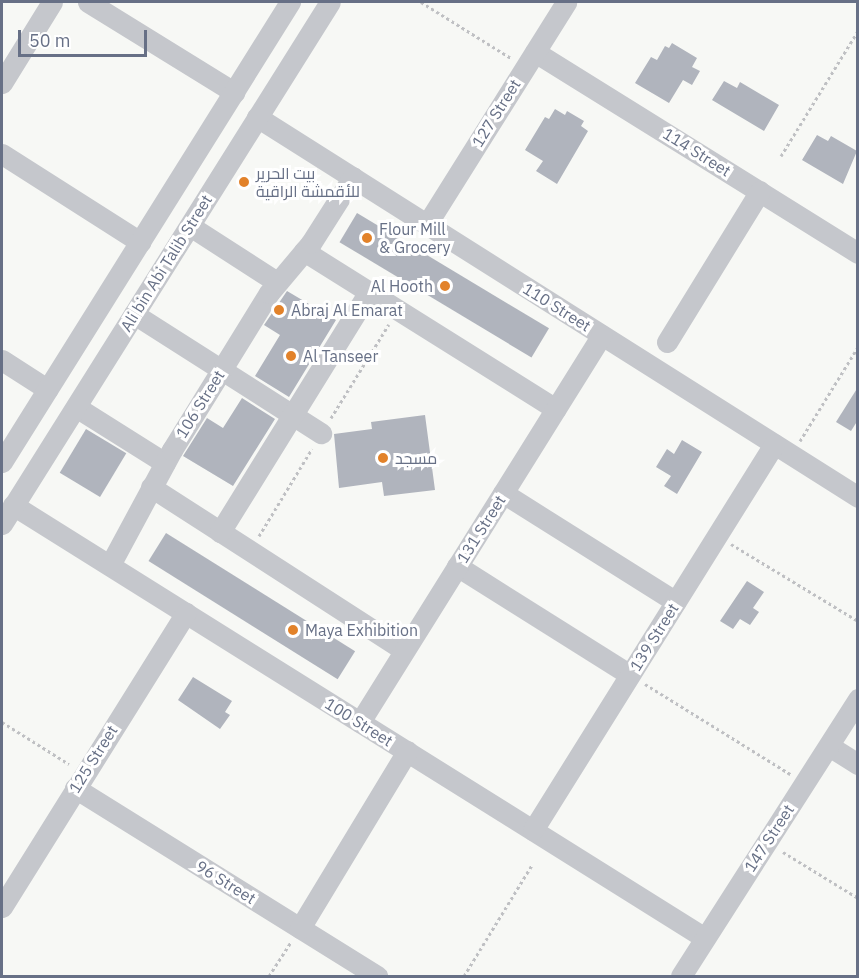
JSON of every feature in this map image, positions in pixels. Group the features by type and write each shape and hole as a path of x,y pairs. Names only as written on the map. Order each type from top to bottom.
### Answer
{"street":[{"path":"2,83 52,2"},
{"path":"88,2 234,92"},
{"name":"Ali bin Abi Talib Street","path":"2,462 290,2"},
{"name":"Ali bin Abi Talib Street","path":"2,524 330,2"},
{"name":"127 Street","path":"427,224 566,2"},
{"name":"114 Street","path":"530,60 760,191 858,253"},
{"name":"110 Street","path":"257,117 858,497"},
{"path":"2,154 140,242"},
{"name":"106 Street","path":"110,566 165,463 221,370 277,282 304,251 352,177"},
{"path":"666,342 760,191"},
{"path":"190,226 277,282"},
{"path":"304,251 556,409"},
{"path":"114,283 139,307 221,370 321,433"},
{"path":"220,532 369,292"},
{"path":"86,328 104,332 114,347"},
{"name":"131 Street","path":"360,722 602,335"},
{"path":"2,360 47,389"},
{"path":"76,407 165,463"},
{"name":"139 Street","path":"533,830 717,536 783,450"},
{"path":"152,487 405,650"},
{"path":"503,494 676,602"},
{"name":"100 Street","path":"13,505 705,938"},
{"path":"457,566 630,675"},
{"name":"125 Street","path":"2,907 79,780 186,613"},
{"name":"147 Street","path":"681,976 858,699"},
{"path":"829,746 858,764"},
{"path":"300,928 407,751"},
{"name":"96 Street","path":"79,780 300,928 377,976"}],"path":[{"path":"421,2 530,60"},
{"path":"781,156 858,31"},
{"path":"783,450 858,347"},
{"path":"717,536 858,621"},
{"path":"630,675 804,783"},
{"path":"2,722 79,780"},
{"path":"767,842 858,898"},
{"path":"464,976 532,865"},
{"path":"269,976 300,928"}],"building":[{"path":"672,43 697,58 692,67 700,71 692,85 683,80 669,103 635,83 651,57 657,60 665,46 669,48"},
{"path":"724,81 737,88 740,82 779,105 764,131 712,100"},
{"path":"555,109 565,115 567,111 584,121 581,126 588,131 557,184 536,171 543,161 525,150 545,117 549,119"},
{"path":"817,135 828,141 831,136 857,151 843,184 802,160"},
{"path":"357,213 549,328 531,358 339,242"},
{"name":"Al Tanseer","path":"287,291 336,320 289,397 255,376 280,335 264,325"},
{"path":"858,387 858,420 851,431 836,422"},
{"path":"242,398 275,419 233,486 183,456 207,418 223,428"},
{"name":"مسجد","path":"425,415 435,490 384,496 382,482 339,488 334,434 372,429 371,422"},
{"path":"86,429 126,453 100,497 60,473"},
{"path":"682,440 702,452 677,494 664,486 671,476 656,467 667,449 674,454"},
{"path":"166,533 355,651 338,679 149,561"},
{"path":"747,581 764,592 753,608 759,612 750,625 740,619 733,629 720,621"},
{"path":"193,677 232,701 225,712 230,715 220,729 178,700"}],"place":[{"name":"بيت الحرير للأقمشة الراقية","path":"244,182"},
{"name":"Flour Mill & Grocery","path":"367,238"},
{"name":"Al Hooth","path":"445,286"},
{"name":"Abraj Al Emarat","path":"279,310"},
{"name":"Al Tanseer","path":"291,356"},
{"name":"مسجد","path":"383,458"},
{"name":"Maya Exhibition","path":"293,630"}]}
